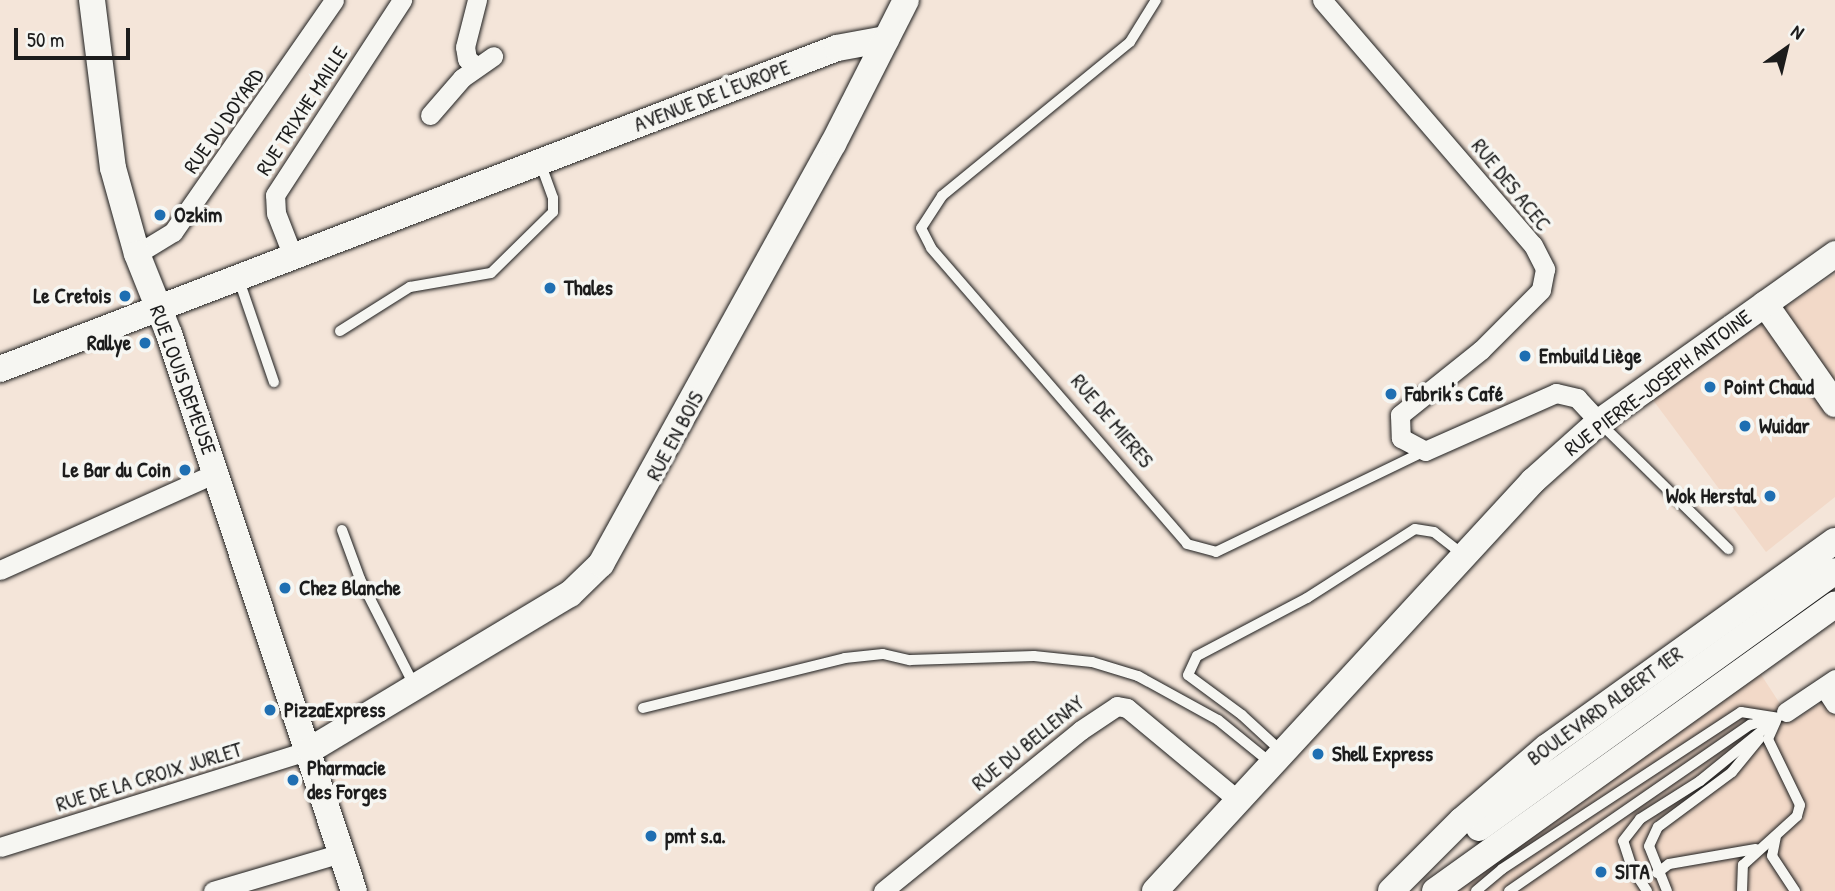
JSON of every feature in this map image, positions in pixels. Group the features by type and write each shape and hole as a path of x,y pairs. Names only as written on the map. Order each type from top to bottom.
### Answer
{"street":[{"name":"RUE LOUIS DEMEUSE","path":"92,0 113,168 137,254 216,473 256,604 310,750 354,891"},
{"name":"RUE DU DOYARD","path":"137,254 173,232 334,0"},
{"name":"RUE TRIXHE MAILLE","path":"292,254 276,213 275,195 402,0"},
{"path":"476,66 467,60 465,47 477,0"},
{"name":"RUE EN BOIS","path":"310,750 570,594 601,564 820,167 906,0"},
{"name":"RUE DES ACEC","path":"1322,0 1533,245 1545,269 1541,290 1481,350 1400,415 1402,438 1425,451"},
{"name":"AVENUE DE L'EUROPE","path":"0,369 292,254 837,48 886,38"},
{"path":"430,115 476,66 493,56"},
{"name":"RUE PIERRE-JOSEPH ANTOINE","path":"1155,891 1506,506 1599,422 1835,254"},
{"path":"1765,304 1835,404"},
{"name":"RUE DE MIERES","path":"1425,451 1556,393 1577,398 1599,422"},
{"path":"0,570 216,473"},
{"path":"1438,844 1473,797 1555,721 1835,520"},
{"name":"BOULEVARD ALBERT 1ER","path":"1391,891 1438,844 1835,541"},
{"name":"BOULEVARD ALBERT 1ER","path":"1415,891 1579,737 1835,571"},
{"path":"1435,891 1835,605"},
{"path":"1782,715 1829,683 1835,704"},
{"name":"RUE DU BELLENAY","path":"883,891 1081,730 1117,706 1126,708 1238,800"},
{"name":"RUE DE LA CROIX JURLET","path":"0,847 310,750"},
{"path":"213,891 341,853"}],"lane":[{"name":"RUE DE MIERES","path":"1156,0 1130,42 942,196 921,228 931,248 1187,544 1216,552 1425,451"},
{"path":"340,331 410,287 491,273 552,212 553,198 539,160"},
{"path":"237,277 274,382"},
{"path":"1599,422 1728,549"},
{"path":"1277,758 1188,675 1197,656 1307,598 1415,529 1434,532 1462,554"},
{"path":"342,530 360,579 415,688"},
{"path":"643,708 845,658 883,654 910,660 1034,656 1092,662 1138,676 1218,720 1277,758"},
{"path":"1476,891 1502,869 1741,712 1782,715"},
{"path":"1742,891 1743,865 1756,849 1776,836 1797,816 1800,805 1768,739 1782,715"},
{"path":"1667,891 1657,873 1649,846 1658,827 1732,772 1782,715"},
{"path":"1509,891 1750,725 1782,715"},
{"path":"1647,891 1632,868 1623,841 1640,820 1700,780 1782,715"},
{"path":"1776,836 1772,856 1795,891"},
{"path":"1657,873 1669,864 1756,849"}],"shaded area":[{"path":"1835,274 1835,497 1766,552 1650,396"},
{"name":"SITA","path":"1760,673 1792,722 1835,693 1835,891 1448,891"}],"place":[{"name":"Ozkim","path":"160,215"},
{"name":"Thales","path":"550,288"},
{"name":"Le Cretois","path":"125,296"},
{"name":"Rallye","path":"145,343"},
{"name":"Embuild Liège","path":"1525,356"},
{"name":"Point Chaud","path":"1710,387"},
{"name":"Fabrik's Café","path":"1391,394"},
{"name":"Wuidar","path":"1745,426"},
{"name":"Le Bar du Coin","path":"185,470"},
{"name":"Wok Herstal","path":"1770,496"},
{"name":"Chez Blanche","path":"285,588"},
{"name":"PizzaExpress","path":"270,710"},
{"name":"Shell Express","path":"1318,754"},
{"name":"Pharmacie des Forges","path":"293,780"},
{"name":"pmt s.a.","path":"651,836"},
{"name":"SITA","path":"1601,872"}]}
